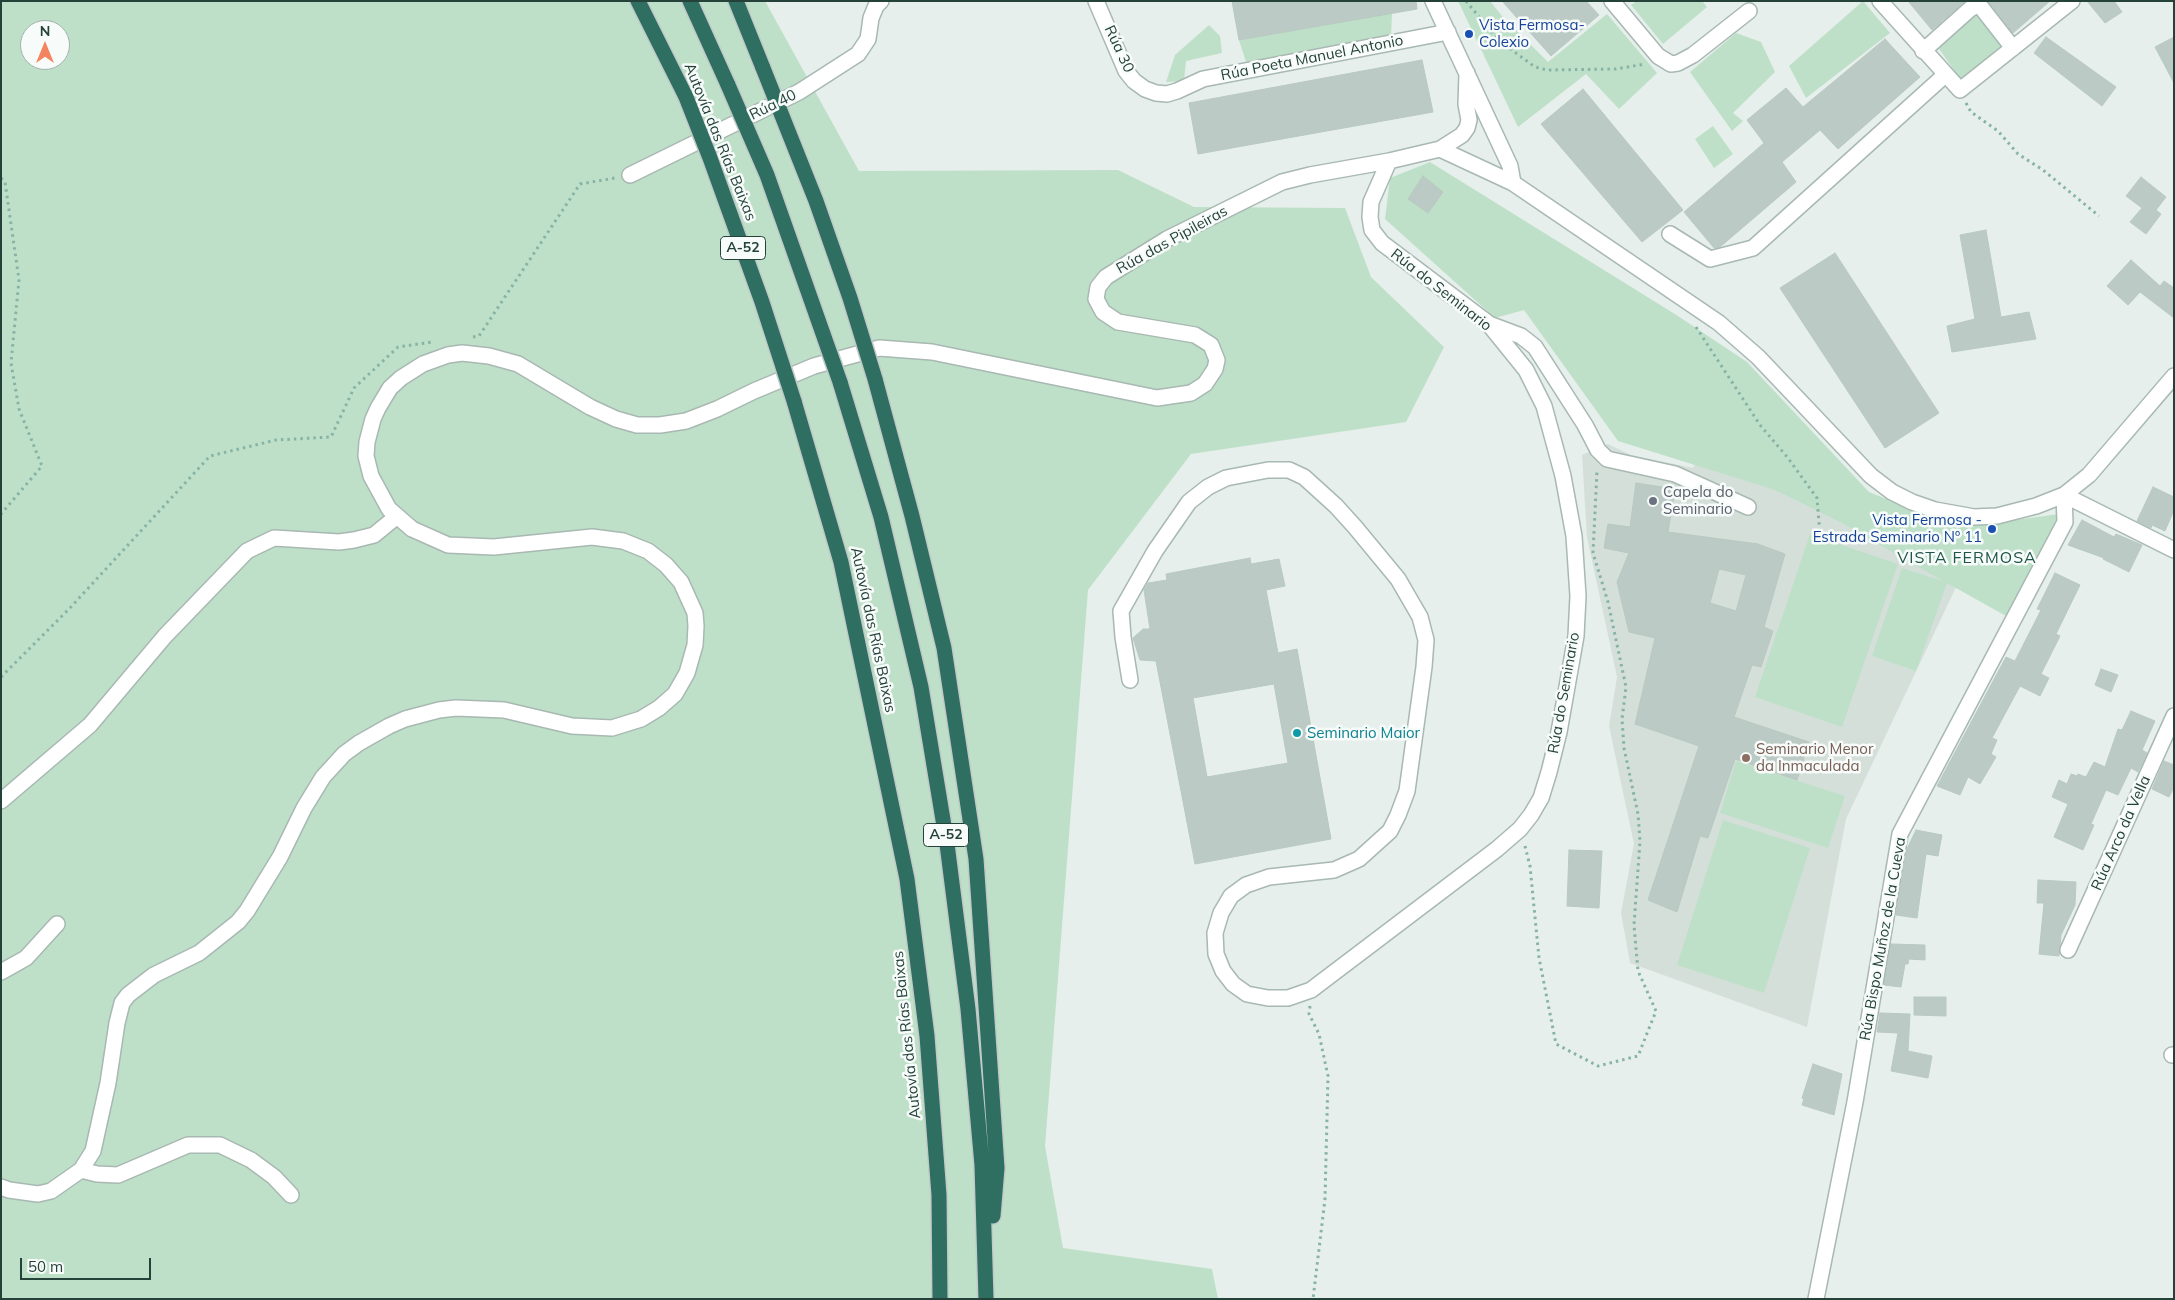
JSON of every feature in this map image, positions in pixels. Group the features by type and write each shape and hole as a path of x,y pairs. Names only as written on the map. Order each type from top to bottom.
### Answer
{"highway":[{"name":"Autovía das Rías Baixas","path":"638,1 686,97 710,158 762,302 794,401 841,562 907,879 928,1046 939,1195 940,1299"},
{"name":"Autovía das Rías Baixas","path":"690,1 767,175 840,382 881,518 919,677 948,844 968,1010 982,1166 987,1282 986,1299"},
{"path":"736,1 816,201 850,298 875,380 912,516 944,648 976,859 997,1168 987,1282"}],"street":[{"name":"Rúa 40","path":"630,175 799,92 858,54 868,39 871,18 876,6 881,1"},
{"name":"Rúa 30","path":"1096,1 1126,71 1134,81 1145,89 1156,93 1167,94 1178,91"},
{"path":"1433,1 1510,166 1513,183"},
{"path":"1612,1 1658,56 1671,64 1678,63 1693,55 1749,11"},
{"path":"1880,1 1960,90 2072,1"},
{"path":"1923,51 1970,9 1976,6 1981,7 2013,48"},
{"name":"Rúa Poeta Manuel Antonio","path":"1178,91 1203,79 1448,32"},
{"path":"1389,161 1440,149 1462,136 1469,120 1466,104 1467,74"},
{"path":"1670,234 1710,259 1753,248 1945,75"},
{"path":"1440,149 1513,183 1719,323 1746,346 1871,476 1892,492 1912,502 1954,515 1974,517 2015,512 2064,495 2089,475 2174,376"},
{"name":"Rúa do Seminario","path":"1130,680 1121,611 1155,551 1189,502 1208,487 1226,478 1268,470 1289,470 1304,477 1336,506 1398,579 1420,617 1426,640 1424,667 1407,790 1390,831 1359,859 1334,870 1269,877 1246,884 1232,896 1221,913 1215,933 1216,954 1223,971 1233,984 1247,994 1268,998 1288,998 1311,990 1520,829 1532,815 1541,798 1549,772 1569,683 1576,636 1578,596 1574,536 1561,468 1544,406 1526,370 1488,323 1382,243 1372,230 1370,217 1371,202 1389,161"},
{"name":"Rúa das Pipileiras","path":"396,517 381,498 371,476 366,456 369,431 378,408 390,388 412,370 436,358 462,353 488,356 518,364 590,407 616,419 637,425 660,425 686,421 718,410 784,378 829,361 864,350 894,348 932,352 1157,398 1191,393 1205,384 1215,369 1216,360 1211,345 1195,336 1118,322 1103,312 1096,298 1098,287 1106,277 1167,239 1282,182 1310,174 1389,161"},
{"path":"1488,323 1521,336 1535,347 1585,425 1598,450 1607,459 1616,463 1675,474 1748,507"},
{"path":"2064,495 2174,550"},
{"name":"Rúa Bispo Muñoz de la Cueva","path":"1816,1299 1855,1102 1900,834 2065,522 2064,495"},
{"path":"1,801 90,725 165,636 247,551 274,538 340,542 354,540 374,535 396,517 412,529 448,544 494,547 592,537 623,541 638,545 658,557 674,573 690,599 696,626 695,645 687,673 675,694 659,708 640,719 612,728 572,726 504,710 456,708 422,714 389,726 366,738 344,754 323,777 304,808 280,857 247,911 238,922 199,953 154,975 128,995 122,1003 93,1151 81,1170 50,1191 38,1194 1,1187"},
{"name":"Rúa Arco da Vella","path":"2068,950 2174,716"},
{"path":"1,972 26,958 57,924"},
{"path":"81,1170 97,1174 118,1175 188,1145 220,1145 250,1160 274,1177 291,1195"}],"path":[{"path":"1466,1 1498,40 1535,67 1546,70 1616,68 1634,66 1651,61"},
{"path":"1960,90 1971,112 1998,130 2018,154 2043,170 2099,216"},
{"path":"470,337 480,336 580,184 630,175"},
{"path":"1,178 5,182 18,280 11,363 19,409 42,466 1,514"},
{"path":"1687,301 1693,322 1728,379 1760,425 1788,458 1817,498 1820,535"},
{"path":"1,677 69,610 210,456 276,440 331,436 354,388 398,347 434,342"},
{"path":"1520,829 1530,866 1539,958 1556,1044 1598,1066 1638,1056 1656,1011 1638,971 1636,952 1634,925 1640,841 1638,814 1624,748 1622,719 1626,687 1608,602 1593,553 1598,450"},
{"path":"1311,990 1309,1014 1319,1034 1328,1076 1325,1199 1313,1299"}],"shaded area":[{"name":"Seminario Menor da Inmaculada","path":"1608,444 1631,455 1693,468 1699,453 1778,485 1958,583 1846,819 1807,1027 1630,963 1621,913 1634,844 1609,726 1617,677 1587,537 1582,455"}],"green space":[{"path":"1,1 765,1 859,171 1118,170 1194,207 1345,208 1371,277 1444,347 1406,422 1191,454 1088,590 1045,1146 1063,1248 1212,1269 1218,1299 1,1299"},
{"path":"1458,1 1490,1 1502,16 1548,62 1607,14 1657,73 1619,109 1586,74 1518,127"},
{"path":"1637,1 1702,1 1707,7 1663,44 1631,5"},
{"path":"1863,1 1890,33 1806,98 1789,66"},
{"path":"1976,10 2004,45 1961,80 1937,46"},
{"path":"1392,13 1391,37 1246,62 1239,40"},
{"path":"1209,25 1220,36 1222,53 1186,61 1184,81 1166,82 1175,55"},
{"path":"1736,33 1761,42 1775,72 1733,113 1743,121 1732,131 1690,72"},
{"path":"1713,126 1733,154 1714,168 1695,139"},
{"path":"1430,162 1678,316 1747,362 1869,492 1957,528 2059,514 2006,616 1947,583 1916,671 1872,656 1902,568 1943,581 1840,522 1775,490 1618,441 1524,310 1495,318 1385,219 1390,178"},
{"path":"1810,534 1898,564 1842,727 1755,697"},
{"path":"1736,761 1845,796 1828,848 1720,813"},
{"path":"1723,820 1810,848 1764,993 1677,965"}],"building":[{"path":"1232,1 1416,1 1417,9 1239,40"},
{"path":"1502,1 1586,1 1599,15 1551,56"},
{"path":"1908,1 1965,1 1932,30"},
{"path":"1988,1 2050,1 2013,33"},
{"path":"2087,1 2114,1 2122,12 2105,23"},
{"path":"2046,37 2116,87 2102,106 2034,53"},
{"path":"2174,37 2174,83 2155,47"},
{"path":"1885,39 1920,77 1838,149 1820,130 1782,162 1796,182 1720,247 1714,248 1684,212 1764,143 1747,120 1786,88 1803,107"},
{"path":"1422,60 1433,112 1198,154 1189,103"},
{"path":"1583,89 1683,210 1642,242 1541,124"},
{"path":"1423,176 1443,192 1428,213 1408,199"},
{"path":"2141,177 2166,197 2156,210 2161,214 2146,234 2130,222 2142,208 2126,196"},
{"path":"1986,230 2001,317 2029,312 2036,339 1952,352 1947,326 1975,319 1960,235"},
{"path":"1835,253 1939,413 1885,448 1780,288"},
{"path":"2131,260 2160,286 2164,281 2174,288 2174,318 2140,292 2128,305 2107,286"},
{"name":"Seminario Menor da Inmaculada","path":"1636,483 1675,489 1668,532 1758,544 1785,554 1764,627 1773,631 1761,667 1752,665 1734,717 1809,742 1797,780 1735,759 1708,838 1700,836 1677,912 1648,900 1699,746 1635,724 1655,638 1629,632 1617,582 1629,553 1604,548 1608,524 1630,527","holes":["1719,569 1746,575 1736,611 1710,603"]},
{"path":"2153,487 2174,497 2174,510 2165,531 2152,525 2151,528 2137,521"},
{"path":"2082,520 2114,537 2116,534 2142,545 2129,572 2104,558 2068,545"},
{"name":"Seminario Maior","path":"1250,558 1251,564 1279,559 1285,586 1266,590 1278,653 1297,649 1331,839 1195,864 1156,661 1140,660 1133,638 1143,629 1150,629 1144,590 1148,583 1167,580 1166,574","holes":["1274,684 1288,763 1207,777 1193,698"]},
{"path":"2055,573 2080,585 2056,634 2060,636 2041,674 2049,678 2040,696 2020,686 1992,738 1997,740 1991,754 1996,757 1980,784 1968,777 1960,795 1937,786 2006,657 2015,661 2041,610 2037,609"},
{"path":"2101,669 2118,675 2111,692 2095,685"},
{"path":"2131,711 2155,721 2142,750 2147,753 2138,772 2131,768 2118,795 2106,790 2091,824 2094,825 2083,850 2054,837 2068,804 2052,797 2059,780 2067,784 2071,774 2086,777 2094,762 2105,767 2118,729 2122,730"},
{"path":"2164,761 2174,765 2174,787 2169,797 2152,789"},
{"path":"1916,830 1942,835 1938,856 1926,854 1917,918 1896,915 1907,849"},
{"path":"1569,850 1602,851 1599,908 1567,906"},
{"path":"2038,880 2076,882 2075,905 2061,935 2059,956 2039,954 2044,903 2037,903"},
{"path":"1891,944 1925,945 1925,960 1909,959 1908,964 1905,964 1901,987 1884,985"},
{"path":"1914,997 1946,997 1946,1016 1914,1015"},
{"path":"1880,1013 1910,1014 1908,1051 1932,1056 1928,1078 1891,1071 1898,1033 1877,1032"},
{"path":"1813,1064 1842,1074 1834,1115 1802,1105 1804,1099 1802,1098"}],"place":[{"name":"Vista Fermosa- Colexio","path":"1469,34"},
{"name":"Capela do Seminario","path":"1653,501"},
{"name":"Vista Fermosa - Estrada Seminario Nº 11","path":"1992,529"},
{"name":"Seminario Maior","path":"1297,733"},
{"name":"Seminario Menor da Inmaculada","path":"1746,758"}],"district":[{"name":"VISTA FERMOSA","path":"1967,558"}]}
